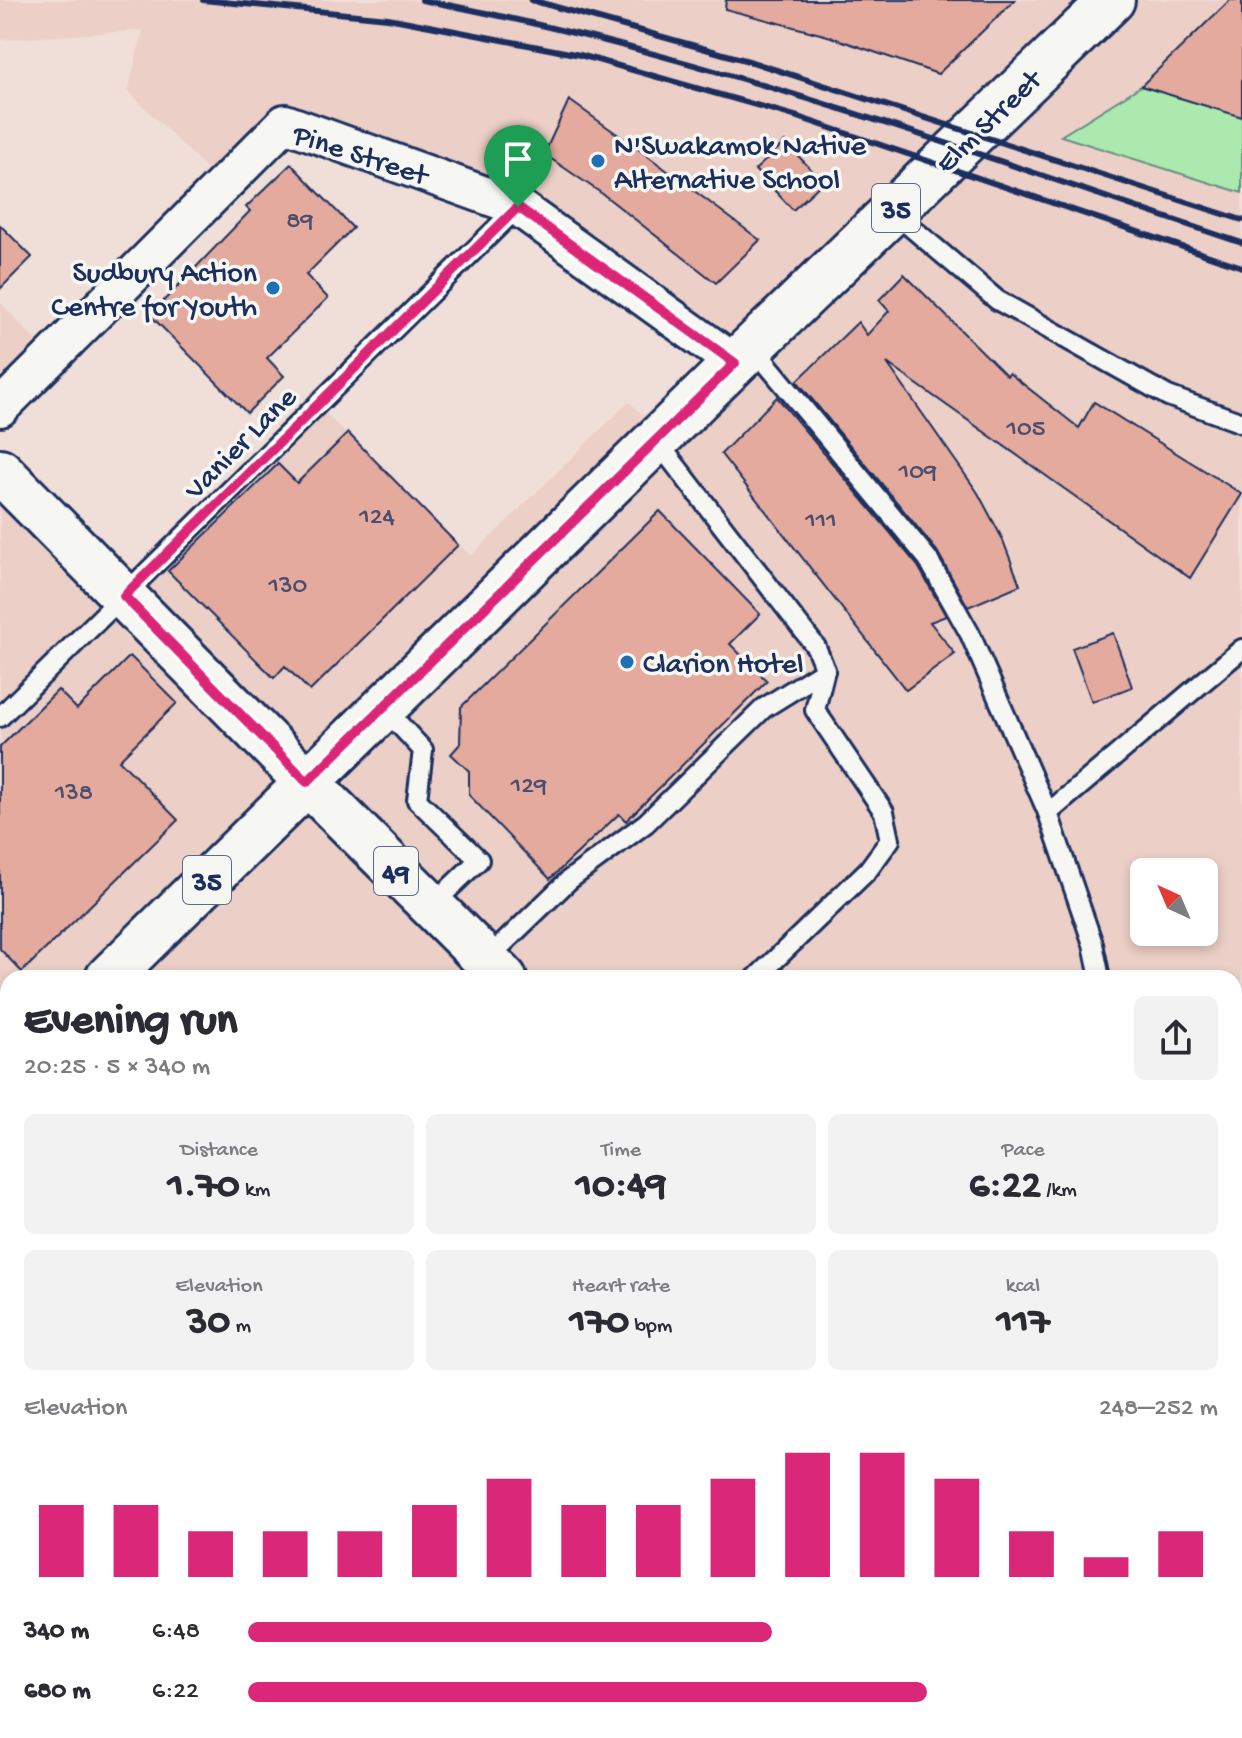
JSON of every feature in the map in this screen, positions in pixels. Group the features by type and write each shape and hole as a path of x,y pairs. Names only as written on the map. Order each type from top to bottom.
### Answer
{"main road":[{"name":"Elm Street","path":"116,970 744,354 1112,0"},
{"path":"0,471 307,782"},
{"name":"49","path":"307,782 495,969"}],"street":[{"name":"Pine Street","path":"0,408 285,123 518,207 744,354"}],"lane":[{"name":"Vanier Lane","path":"0,717 518,207"},
{"path":"893,212 997,300 1168,396 1242,423"},
{"path":"744,354 928,559 970,634 1048,813 1093,944 1098,970"},
{"path":"656,440 816,647 825,670 815,710 884,812 890,840 868,870 764,970"},
{"path":"1048,813 1242,649"},
{"path":"495,969 569,880 646,823 764,708 825,670"},
{"path":"383,707 423,750 417,800 479,860 431,906"}],"shaded area":[{"path":"0,0 1242,0 1242,970 502,970 307,777 109,970 0,970 0,479 123,601 320,408 471,556 629,402 664,435 736,357 516,201 283,119 221,183 128,91 143,30 0,40"},
{"path":"0,302 48,354 0,401"},
{"path":"306,789 489,970 122,970"}],"green space":[{"path":"1141,86 1242,117 1242,193 1061,136"}],"building":[{"path":"726,0 1015,0 938,74 828,36 725,9"},
{"path":"1230,0 1242,0 1242,117 1141,86"},
{"path":"569,100 760,240 716,283 604,195 544,154"},
{"path":"785,142 823,182 793,210 755,170"},
{"path":"291,164 353,228 306,275 328,298 267,358 284,376 247,413 150,315 250,211 246,207"},
{"path":"0,225 32,257 0,289"},
{"path":"904,274 1007,376 1009,373 1079,428 1094,402 1242,494 1190,578 887,363 978,493 1002,538 1020,585 968,607 937,551 797,381 858,322 867,335 889,311 879,300"},
{"path":"777,397 918,566 946,616 930,622 955,654 906,690 721,454"},
{"path":"348,433 458,545 310,691 285,666 274,678 168,571 278,464 297,483"},
{"name":"Clarion Hotel","path":"660,511 760,614 730,644 767,681 626,821 619,814 550,879 469,795 469,771 451,754 460,744 461,707"},
{"path":"1113,633 1132,687 1092,702 1072,648"},
{"path":"130,656 177,703 119,760 178,820 24,970 20,970 0,949 0,747 58,690 77,709"}],"railway":[{"path":"203,0 388,18 580,55 798,117 1242,267"},
{"path":"422,0 527,22 734,76 1242,243"},
{"path":"531,0 752,62 1242,220"}],"place":[{"name":"N'Swakamok Native Alternative School","path":"598,161"},
{"name":"Sudbury Action Centre for Youth","path":"273,288"},
{"name":"Clarion Hotel","path":"627,662"}],"route":[{"path":"518,207 735,363 307,782 124,596 518,207"}]}
